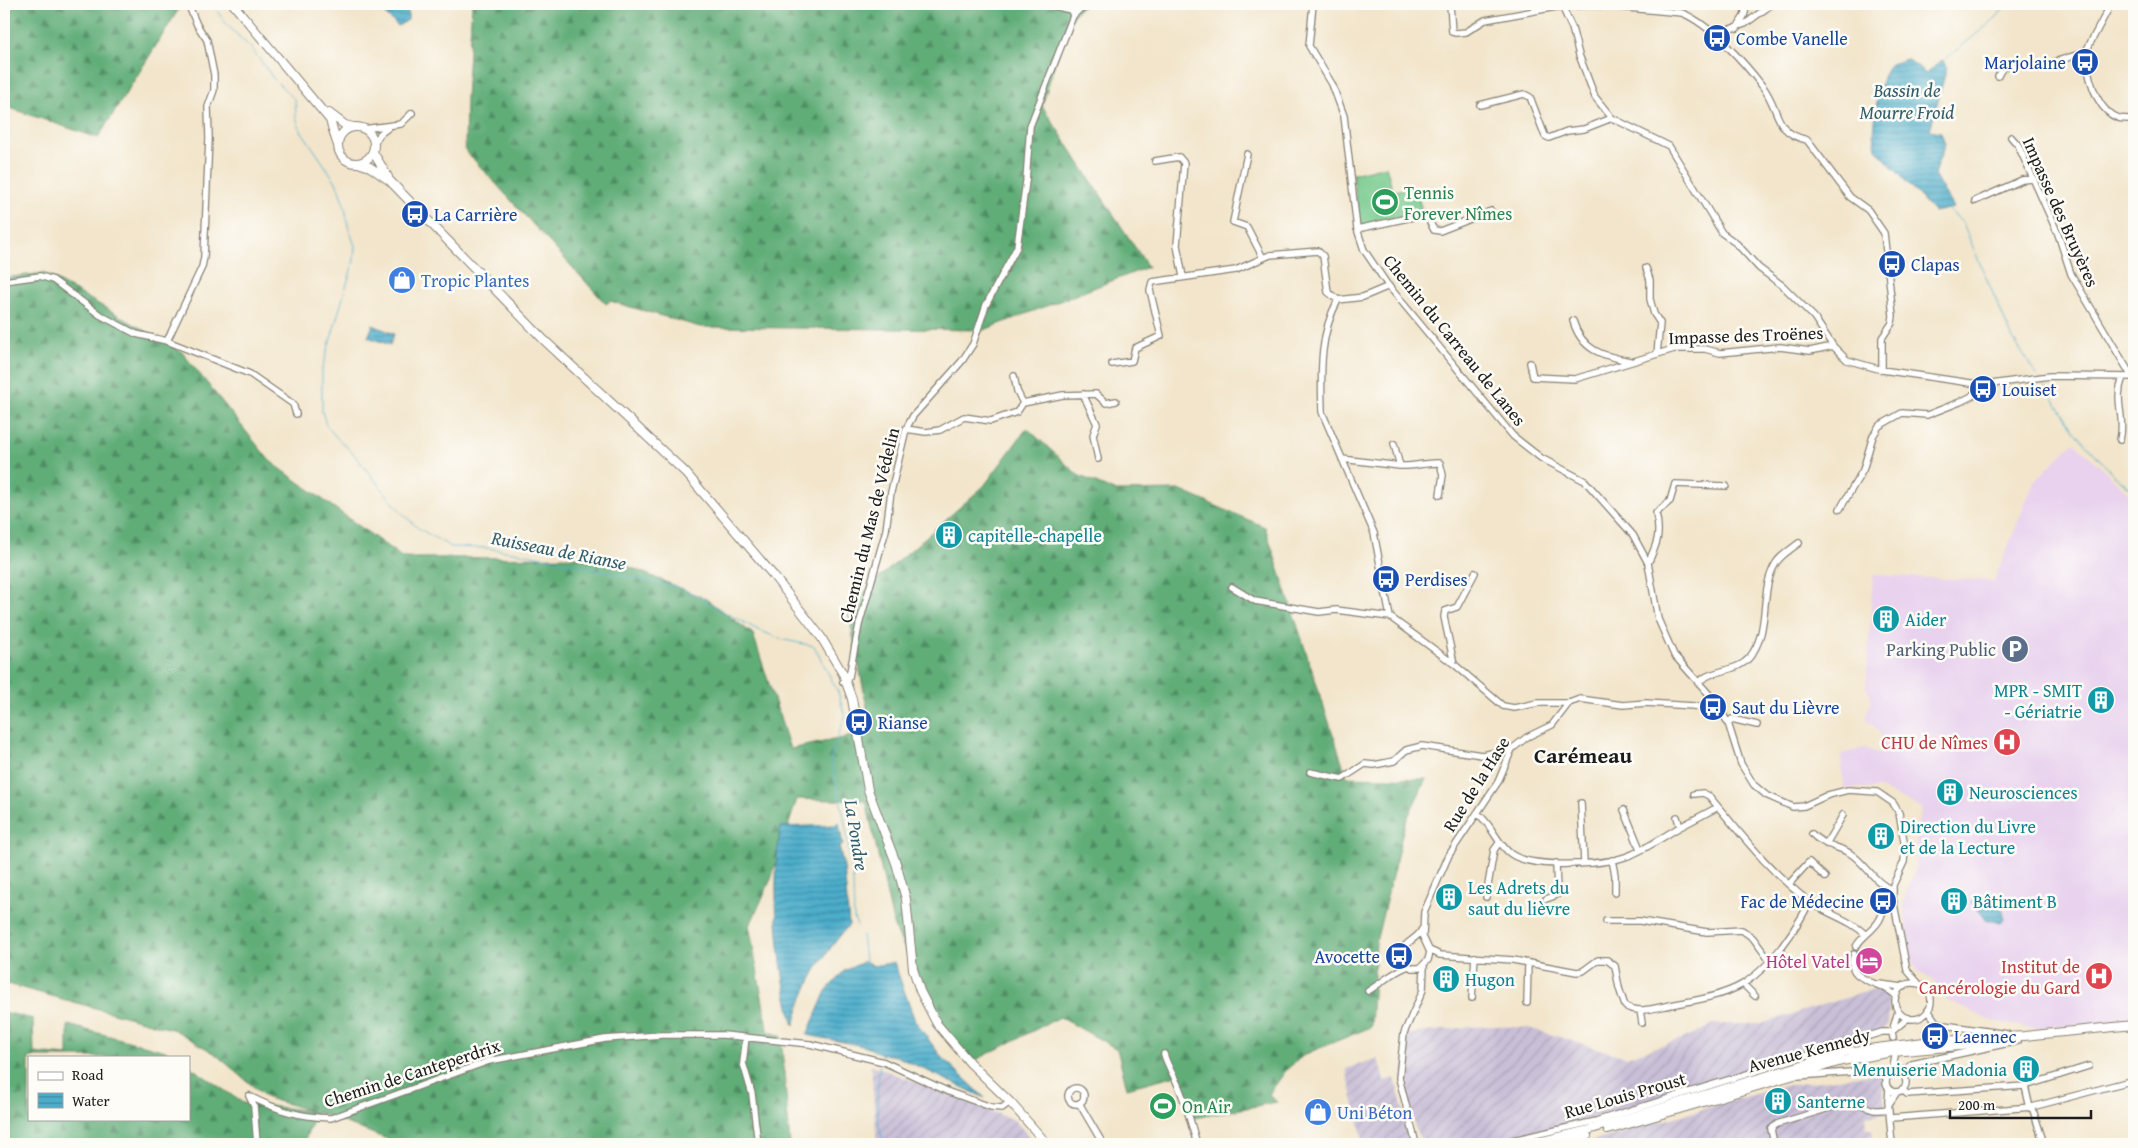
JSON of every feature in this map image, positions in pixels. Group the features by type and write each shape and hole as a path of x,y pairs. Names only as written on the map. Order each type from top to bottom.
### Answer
{"main road":[{"path":"233,4 330,120 339,152 344,160 376,170 390,181 544,340 686,473 808,618 828,649 843,678 853,709 869,795 896,863 906,899 914,969 920,992 938,1024 970,1063 1008,1100 1047,1144"},
{"path":"318,104 345,125 364,129 371,135 373,148 390,181"},
{"path":"337,143 343,132 354,127"},
{"path":"358,163 367,159 373,148"},
{"name":"Avenue Kennedy","path":"1558,1144 1842,1061 1893,1052 2134,1026"},
{"name":"Avenue Kennedy","path":"1530,1144 1586,1131 1845,1052 1924,1042 2021,1038 2134,1030"}],"street":[{"path":"167,341 202,267 204,256 205,194 209,138 208,107 214,90 214,75 207,40 197,25 188,4"},
{"path":"1045,4 1071,10 1073,16 1080,9 1102,4"},
{"name":"Chemin du Carreau de Lanes","path":"1313,4 1309,46 1332,84 1344,116 1357,229 1364,250 1389,286 1513,436 1541,458 1585,481 1633,535 1648,563 1658,619 1674,655 1716,702 1723,713 1741,764 1754,786 1778,802 1799,807 1828,795 1848,790 1877,792 1893,803 1899,813 1905,847 1904,862 1892,890 1888,894 1880,920 1859,941 1852,962 1855,972 1864,980 1874,984"},
{"path":"1450,4 1452,32 1456,34 1466,32 1485,20 1561,5 1597,5 1670,10 1694,18 1715,34 1764,88 1781,126 1797,137 1808,140 1850,197 1868,210 1884,233 1893,316 1892,323 1882,338 1882,370"},
{"path":"1736,28 1744,16 1747,4"},
{"path":"1715,34 1736,28 1754,19 1772,4"},
{"path":"2110,4 2085,53 2094,92 2104,108 2119,118 2134,119"},
{"path":"1561,5 1572,28 1578,55 1595,97 1612,118 1669,146 1722,234 1737,244 1759,268 1783,286 1814,317 1833,346 1847,360 1882,370 1972,382 1980,386 2038,377 2133,377"},
{"name":"Chemin du Mas de Védelin","path":"843,678 849,677 852,666 858,625 886,530 891,492 906,429 913,416 962,361 973,344 986,306 1017,246 1026,181 1030,126 1073,16"},
{"path":"1998,76 2002,68 2007,66 2025,63 2040,65 2085,53"},
{"path":"1480,105 1524,94 1530,97 1545,136 1549,138 1567,131 1584,129 1612,118"},
{"path":"364,129 372,126 389,127 401,124 412,113"},
{"path":"373,148 380,134 389,127"},
{"name":"Impasse des Bruyères","path":"2011,137 2018,145 2058,234 2071,274 2084,300 2112,339 2133,377"},
{"path":"1246,154 1233,222 1247,227 1263,258"},
{"path":"1155,161 1173,157 1179,158 1184,162 1177,245 1183,277"},
{"path":"1975,201 2022,180 2033,179"},
{"path":"1357,229 1426,215 1434,230 1440,231 1491,211"},
{"path":"1112,364 1132,361 1134,348 1161,336 1150,290 1152,282 1236,270 1263,258 1286,252 1322,253 1328,292 1338,300 1363,297 1389,286"},
{"path":"1646,268 1650,280 1650,299 1654,314 1660,323 1657,354"},
{"path":"4,281 40,276 53,280 100,315 136,334 167,341 250,374 293,404 296,414"},
{"path":"1338,300 1330,316 1322,343 1322,412 1374,534 1390,617"},
{"name":"Impasse des Troënes","path":"1573,321 1577,334 1601,356 1630,361"},
{"name":"Impasse des Troënes","path":"1530,363 1533,377 1575,378 1674,349 1705,348 1720,353 1780,347 1810,351 1833,346"},
{"path":"1014,376 1017,391 1023,403"},
{"path":"2120,440 2124,426 2117,395 2123,377"},
{"path":"1840,509 1863,470 1873,436 1879,426 1902,413 1927,414 1960,402 1972,396 1980,386"},
{"path":"1083,394 1098,424 1094,435 1098,459"},
{"path":"906,429 926,432 940,430 964,417 991,421 1017,412 1023,403 1063,395 1098,395 1106,403 1116,401"},
{"path":"1394,444 1400,466"},
{"path":"1342,458 1415,467 1430,462 1440,464 1444,475 1440,495"},
{"path":"1648,563 1658,542 1660,528 1656,513 1670,501 1675,484 1699,487 1726,486"},
{"path":"1698,683 1704,677 1727,671 1748,658 1763,631 1768,584 1775,564 1799,543"},
{"path":"1454,664 1444,617 1445,610 1457,607 1475,573"},
{"path":"1232,587 1256,601 1319,612 1336,610 1390,617 1454,664 1503,706 1514,708 1538,703 1568,703 1580,699 1622,705 1646,703 1694,706 1723,713"},
{"name":"Rue de la Hase","path":"1422,929 1424,912 1444,864 1498,782 1512,749 1527,736 1552,725 1568,703"},
{"path":"1728,723 1732,719 1757,725"},
{"path":"1310,772 1342,779 1365,764 1374,765 1394,761 1406,750 1422,746 1482,755 1512,749"},
{"path":"1694,794 1703,793 1709,796 1751,849 1810,902 1858,927 1866,935"},
{"path":"1581,803 1584,863"},
{"path":"1477,813 1489,826 1499,842 1511,854 1523,860 1584,863 1624,857 1718,807"},
{"path":"1624,810 1640,849"},
{"path":"1826,844 1843,814"},
{"path":"1677,817 1680,827"},
{"path":"1812,834 1826,844 1850,853 1884,886 1892,890 1907,970 1904,986 1896,996"},
{"path":"1486,897 1494,850 1499,842"},
{"path":"1612,860 1615,875 1615,893"},
{"path":"1789,884 1809,862 1825,877"},
{"path":"1546,899 1557,895 1556,863"},
{"path":"1422,929 1425,944 1429,950 1440,955 1513,960 1577,972 1583,972 1598,960 1607,960 1615,966 1618,988 1625,1006 1640,1010 1680,1004 1743,984 1769,960 1794,931 1810,902"},
{"path":"1606,921 1640,921 1707,932 1742,930 1753,938 1769,960"},
{"path":"1400,969 1403,961 1402,950 1408,943 1419,936 1422,929"},
{"path":"1413,941 1425,944"},
{"path":"1416,1144 1400,1078 1404,1033 1423,990 1424,966 1428,960 1429,950"},
{"path":"1428,960 1440,955"},
{"path":"1472,998 1475,957"},
{"path":"1403,961 1409,966 1416,968 1424,966"},
{"path":"1527,1003 1528,964"},
{"path":"1368,991 1389,979 1400,969 1409,966"},
{"path":"1416,968 1423,978"},
{"path":"1898,1011 1908,1018 1920,1017 1928,1010 1931,998 1929,993 1918,984 1907,970"},
{"path":"1743,984 1755,996"},
{"path":"1874,984 1904,986 1918,984"},
{"path":"1874,984 1891,990 1896,996 1898,1011 1893,1035"},
{"path":"1640,1010 1642,1023"},
{"path":"1928,1010 1936,1022 1944,1025 2021,1038"},
{"path":"1893,1035 1908,1018"},
{"name":"Rue Louis Proust","path":"1495,1144 1596,1120 1882,1032 1893,1035"},
{"name":"Chemin de Canteperdrix","path":"257,1144 254,1106 249,1096 275,1109 308,1117 331,1118 489,1060 628,1036 723,1035 810,1044 881,1062 949,1092 995,1108 1002,1108 1008,1100"},
{"path":"746,1038 743,1064 752,1094 758,1144"},
{"path":"1886,1078 1912,1064 2021,1038"},
{"path":"1164,1054 1167,1067 1177,1082 1186,1106 1197,1144"},
{"path":"1774,1144 1772,1127 1796,1118 1852,1101 1865,1108 1877,1111 1889,1106 1901,1089 1905,1077 1897,1072 1895,1059"},
{"path":"1889,1089 1901,1089 1907,1094 2025,1086 2089,1066"},
{"path":"1786,1077 1878,1070 1886,1078 1886,1084 1889,1089 1887,1096 1891,1118 1892,1144"},
{"path":"1891,1118 2031,1108 2134,1080"},
{"path":"2025,1086 2042,1144"},
{"path":"1079,1103 1103,1144"}],"shaded area":[{"name":"CHU de Nîmes","path":"2074,442 2134,498 2134,1021 2028,1028 1989,1020 1944,999 1936,982 1919,972 1912,962 1903,902 1915,871 1917,825 1922,809 1880,788 1844,788 1841,754 1865,748 1880,755 1881,735 1867,721 1866,717 1871,696 1866,687 1873,575 1994,581 2034,482"},
{"path":"1878,988 1887,995 1889,1009 1888,1024 1882,1030 1577,1123 1482,1144 1423,1144 1416,1130 1402,1077 1408,1034 1470,1027 1529,1028 1626,1057 1690,1036 1714,1024 1761,1024"},
{"path":"1378,1058 1384,1081 1395,1078 1411,1143 1364,1144 1346,1069"},
{"path":"871,1065 1014,1120 1036,1144 877,1144"},
{"path":"1881,1073 1886,1113 1866,1116 1867,1129 1872,1130 1873,1137 1840,1141 1836,1144 1583,1144 1783,1086"}],"green space":[{"path":"4,4 182,4 98,138 4,106"},
{"path":"472,4 1091,4 1080,7 1067,24 1042,106 1148,267 984,330 700,327 610,301 606,304 465,150"},
{"name":"Tennis Forever Nîmes","path":"1386,166 1393,191 1411,188 1413,197 1418,196 1422,211 1359,226 1353,174"},
{"path":"44,273 181,351 270,461 403,558 606,557 706,599 753,634 790,749 872,732 847,606 984,486 1027,428 1078,475 1114,491 1179,490 1265,527 1347,777 1426,779 1405,823 1376,942 1371,1027 1305,1054 1287,1069 1269,1094 1277,1102 1194,1118 1176,1075 1127,1088 1117,1049 1060,1017 970,1063 944,1027 894,927 866,801 797,799 771,879 749,924 768,1031 781,1036 790,1144 400,1144 317,1112 303,1144 4,1144 4,1012 33,1019 34,1053 68,1056 28,1056 28,1120 190,1120 190,1067 243,1103 312,1111 267,1098 214,1053 175,1030 4,983 4,278"},
{"path":"68,1025 166,1051 174,1056 68,1056"}],"water":[{"path":"374,4 416,4 408,10 408,20 398,26"},
{"name":"Bassin de Mourre Froid","path":"1907,59 1926,74 1942,60 1947,67 1930,130 1941,132 1945,144 1934,174 1953,208 1934,212 1876,149 1874,134 1877,97 1886,68 1891,64"},
{"path":"373,325 394,334 390,345 368,337"},
{"path":"839,823 843,845 839,847 844,867 849,925 815,972 803,997 794,1026 788,1004 777,927 776,874 781,827 834,825"},
{"path":"1974,899 1981,899 2003,910 2004,920 2001,923 1986,919 1972,903"},
{"path":"865,961 874,966 894,962 915,1021 940,1055 985,1098 896,1056 882,1054 864,1046 807,1035 826,991 844,971"}],"waterway":[{"name":"Ruisseau de Rianse","path":"212,4 227,25 252,49 273,78 295,100 296,117 300,129 336,182 345,207 348,226 355,246 354,260 322,369 322,411 326,425 352,452 401,512 418,528 451,547 486,548 533,555 681,588 754,628 780,639 814,646 838,692 845,717 831,760 844,817 853,878 854,918 857,926"},
{"path":"1943,61 1996,18 2007,4"},
{"path":"1948,209 1962,222 2012,337 2037,376"},
{"path":"2040,379 2076,433 2112,473 2134,491"},
{"name":"La Pondre","path":"862,935 865,961"},
{"name":"La Pondre","path":"881,1060 882,1054"},
{"name":"La Pondre","path":"880,1064 877,1094 878,1115 885,1144"}],"place":[{"name":"Combe Vanelle","path":"1717,38"},
{"name":"Marjolaine","path":"2085,62"},
{"name":"Tennis Forever Nîmes","path":"1385,202"},
{"name":"La Carrière","path":"415,214"},
{"name":"Clapas","path":"1892,264"},
{"name":"Tropic Plantes","path":"402,280"},
{"name":"Louiset","path":"1983,389"},
{"name":"capitelle-chapelle","path":"949,535"},
{"name":"Perdises","path":"1386,579"},
{"name":"Aider","path":"1886,619"},
{"name":"Parking Public","path":"2015,649"},
{"name":"MPR - SMIT - Gériatrie","path":"2101,700"},
{"name":"Saut du Lièvre","path":"1713,707"},
{"name":"Rianse","path":"859,722"},
{"name":"CHU de Nîmes","path":"2007,742"},
{"name":"Neurosciences","path":"1950,792"},
{"name":"Direction du Livre et de la Lecture","path":"1881,836"},
{"name":"Les Adrets du saut du lièvre","path":"1449,897"},
{"name":"Fac de Médecine","path":"1883,901"},
{"name":"Bâtiment B","path":"1954,901"},
{"name":"Avocette","path":"1399,956"},
{"name":"Hôtel Vatel","path":"1869,961"},
{"name":"Institut de Cancérologie du Gard","path":"2099,976"},
{"name":"Hugon","path":"1446,979"},
{"name":"Laennec","path":"1935,1036"},
{"name":"Menuiserie Madonia","path":"2026,1069"},
{"name":"Santerne","path":"1778,1101"},
{"name":"On Air","path":"1163,1106"},
{"name":"Uni Béton","path":"1318,1112"}],"district":[{"name":"Carémeau","path":"1583,755"}]}
